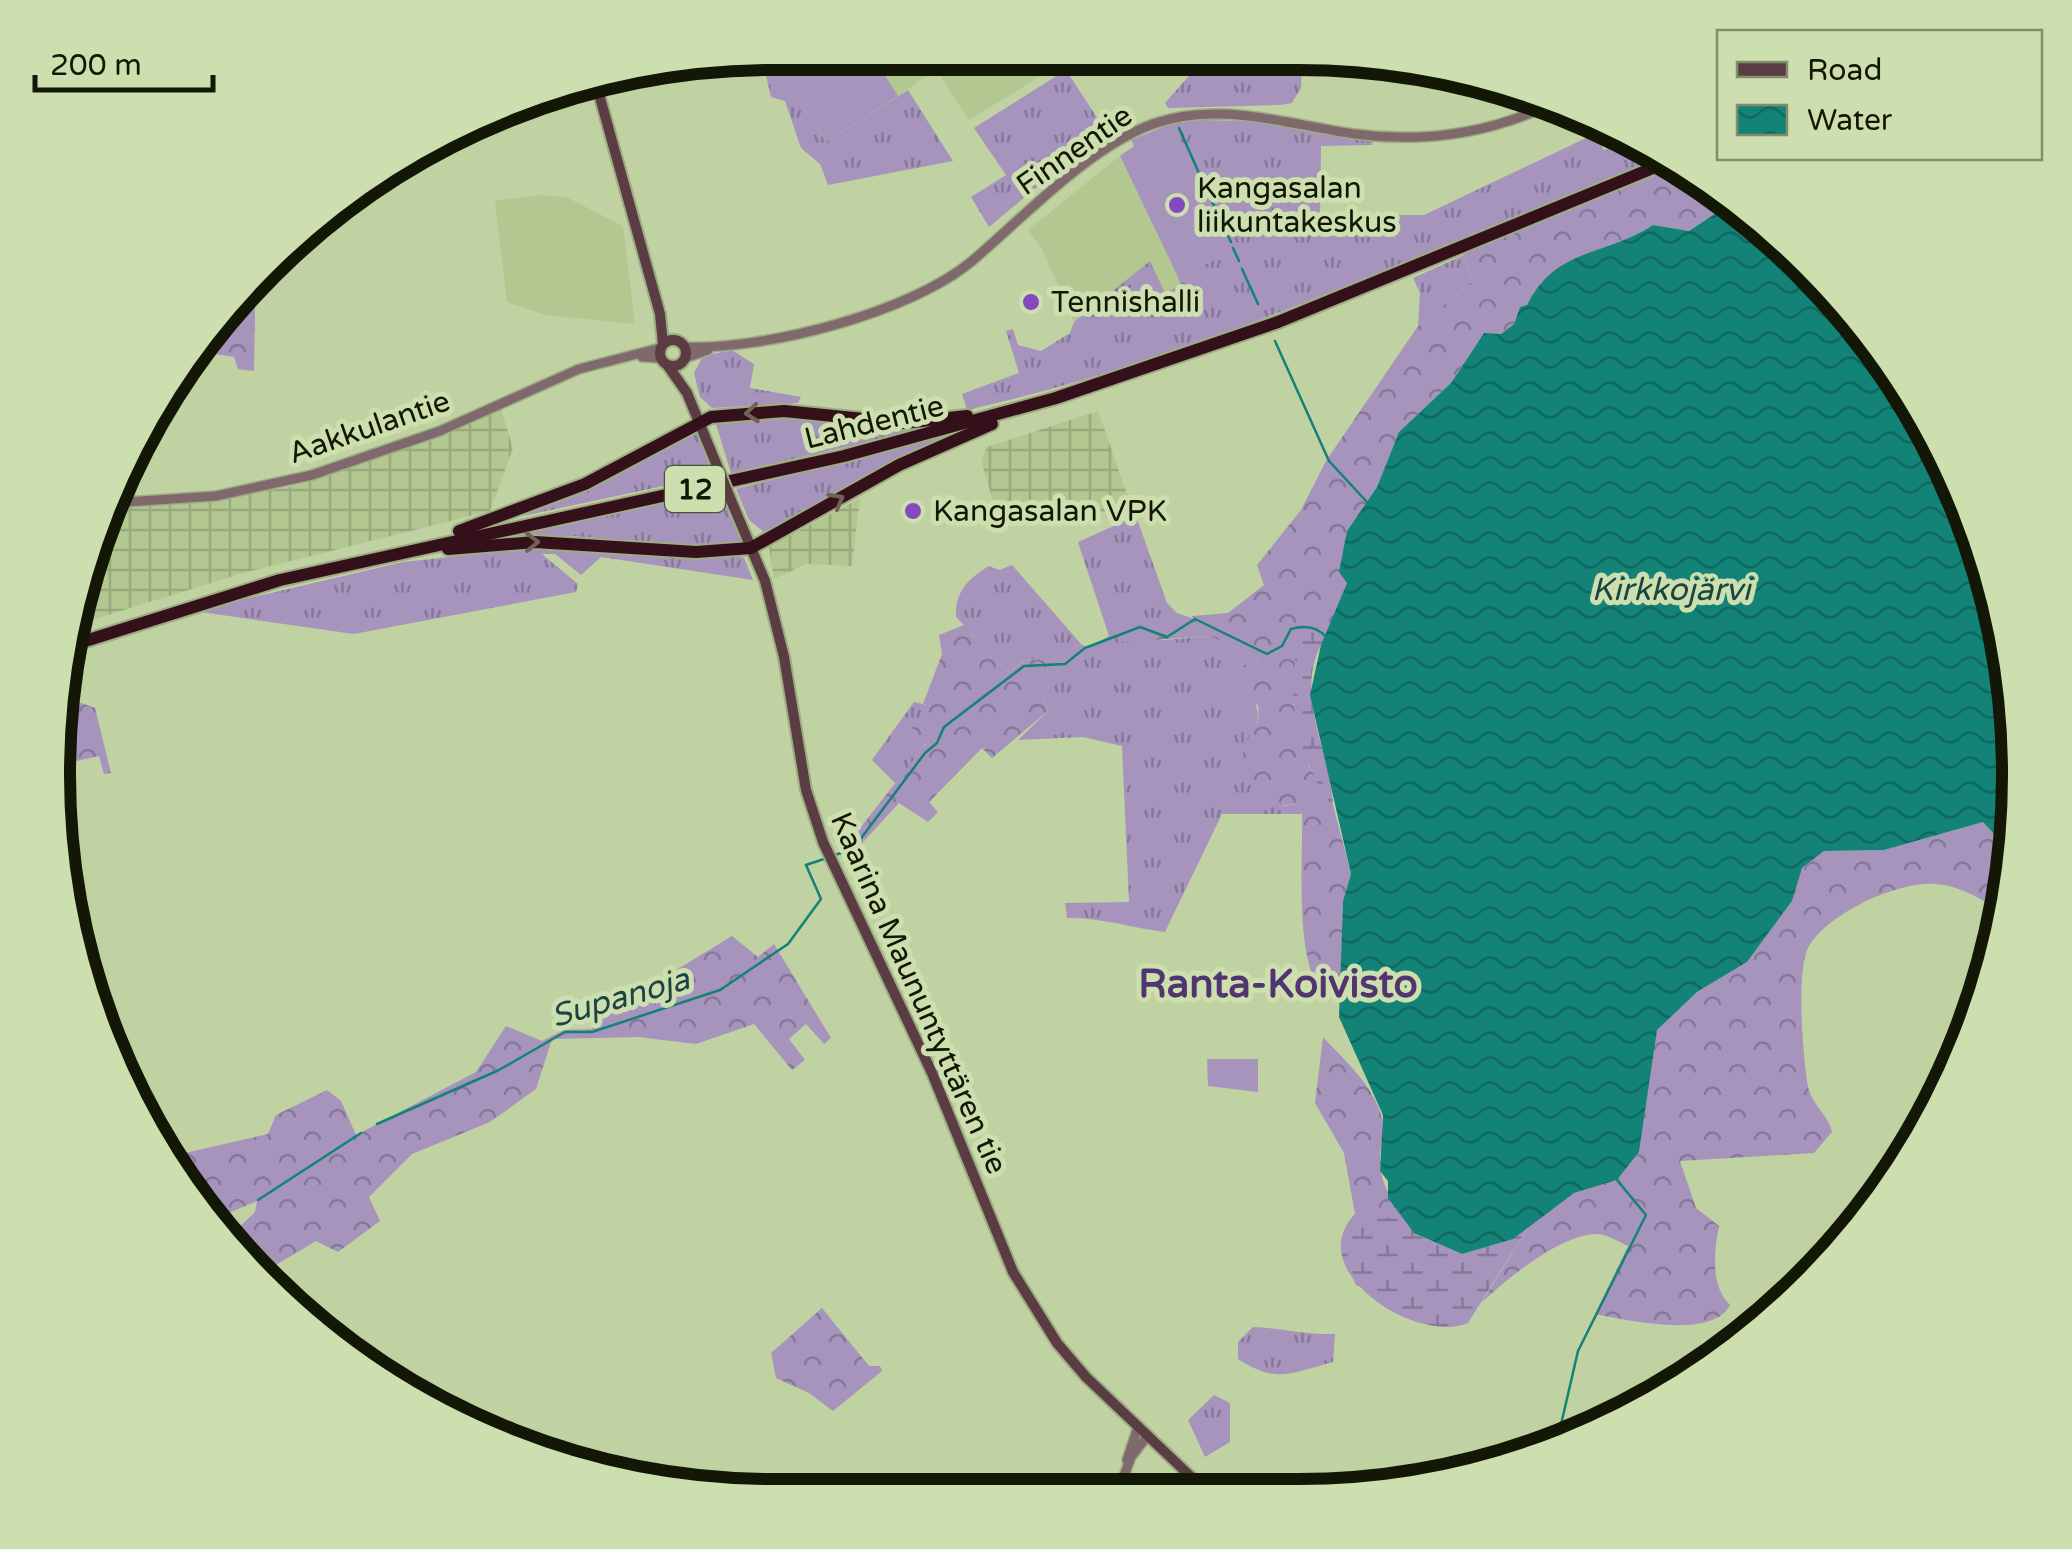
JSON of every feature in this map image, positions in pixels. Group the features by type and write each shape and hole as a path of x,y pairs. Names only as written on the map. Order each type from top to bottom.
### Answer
{"highway":[{"name":"Lahdentie","path":"83,642 188,607 332,568 780,472 1056,398 1278,322 1655,167"},
{"path":"332,568 537,505 609,472 699,421 784,411 924,422 1056,398"},
{"path":"332,568 509,543 588,543 696,552 752,548 899,466 1056,398"}],"main road":[{"name":"Kaarina Maununtyttären tie","path":"599,93 660,314 663,354 687,393 752,548 784,658 806,790 832,865 932,1073 1020,1286 1057,1343 1194,1479"},
{"name":"Kaarina Maununtyttären tie","path":"660,314 683,352 687,393"},
{"path":"663,354 683,352"},
{"path":"663,354 683,352"}],"street":[{"name":"Finnentie","path":"683,352 848,319 946,279 1108,150 1154,124 1193,117 1267,116 1369,135 1452,135 1487,130 1535,111"},
{"name":"Aakkulantie","path":"125,502 216,496 312,476 440,431 566,374 634,356 663,354"},
{"path":"1122,1479 1138,1427"},
{"path":"1126,1468 1148,1435"}],"shaded area":[{"path":"882,70 935,70 898,96"},
{"path":"937,70 1050,70 969,120"},
{"path":"1120,156 1182,285 1165,293 1150,262 1074,322 1042,249 1028,230"},
{"path":"541,195 566,197 623,226 635,324 545,315 507,302 495,201"},
{"path":"501,409 513,448 490,511 243,573 87,621 107,548 124,505 200,502 289,487 439,438"},
{"path":"1098,411 1130,503 1068,524 1055,500 999,521 981,461 987,447"},
{"path":"860,498 852,566 806,564 774,579 769,547"}],"green space":[{"path":"765,70 812,70 789,85 826,142 908,90 953,161 828,185 820,164 801,148 785,101 771,97"},
{"path":"812,70 882,70 898,96 826,142 789,85"},
{"path":"1066,70 1105,130 989,227 971,197 1006,175 974,128"},
{"path":"1194,70 1302,70 1301,88 1292,103 1168,108 1165,103"},
{"path":"1202,120 1278,122 1373,139 1372,145 1321,146 1320,215 1424,215 1592,135 1601,139 1603,150 1615,146 1649,163 1233,329 1146,360 967,410 962,394 1019,373 1006,331 1013,329 1018,345 1041,351 1070,333 1074,322 1150,261 1165,293 1181,285 1178,277 1232,251 1171,124"},
{"name":"Kangasalan liikuntakeskus","path":"1171,124 1233,251 1178,277 1120,156 1134,146 1131,140"},
{"path":"1663,173 1719,211 1689,231 1653,225 1567,263 1552,273 1527,305 1520,307 1514,324 1501,334 1484,333 1451,383 1399,432 1377,487 1347,531 1347,583 1326,637 1321,630 1298,627 1289,632 1297,650 1293,698 1309,767 1333,805 1351,874 1343,901 1340,999 1322,990 1309,964 1302,899 1302,814 1295,804 1268,807 1253,787 1244,765 1244,749 1256,725 1258,705 1231,696 1229,670 1258,660 1255,655 1209,636 1123,642 1116,635 1144,626 1167,637 1195,620 1192,616 1228,613 1264,585 1257,565 1301,510 1326,461 1418,326 1473,281 1463,252"},
{"path":"1464,255 1473,281 1418,326 1420,293 1413,278"},
{"path":"252,302 254,371 238,369 234,357 211,353"},
{"path":"732,350 754,364 750,388 801,397 798,403 712,408 700,397 694,373 703,356"},
{"path":"785,416 898,429 942,425 731,473 715,421"},
{"path":"696,431 715,475 523,516 601,484"},
{"path":"939,440 764,532 749,520 736,489"},
{"path":"720,492 741,541 688,547 573,536 498,538"},
{"path":"1136,516 1167,603 1177,613 1195,619 1167,637 1135,629 1130,633 1164,640 1209,636 1255,655 1258,660 1229,670 1257,707 1256,725 1244,750 1283,806 1296,804 1302,814 1222,814 1165,932 1067,918 1065,903 1129,902 1122,746 1083,737 1018,740 1048,711 1042,696 1057,666 1109,636 1078,542"},
{"path":"532,548 729,554 744,558 753,580 601,557 581,575 555,554 542,554 578,584 576,592 354,634 194,611 403,562"},
{"path":"1012,565 1081,644 1049,661 1027,659 1008,672 956,617 956,608 960,593 975,576 989,566 999,570"},
{"path":"964,625 1008,672 1028,659 1049,661 1081,644 1087,648 1057,666 1057,685 1042,696 1048,711 992,758 982,748 929,802 938,812 928,822 899,803 851,855 846,846 926,744 911,729 931,706 923,704 942,654 939,635"},
{"path":"1305,626 1321,630 1326,637 1316,657 1312,699 1333,805 1310,768 1294,708 1295,655 1288,632"},
{"path":"74,701 95,708 111,773 104,774 99,756 71,762"},
{"path":"914,702 931,706 926,743 897,785 872,760"},
{"path":"1983,822 1998,839 1989,904 1955,888 1912,886 1875,897 1847,911 1813,940 1802,975 1806,1073 1810,1092 1832,1132 1814,1153 1680,1161 1696,1208 1719,1226 1716,1278 1730,1305 1721,1316 1706,1322 1668,1325 1595,1314 1628,1246 1599,1234 1585,1235 1553,1249 1482,1302 1532,1221 1574,1193 1617,1180 1639,1152 1656,1030 1697,992 1747,962 1792,901 1801,869 1824,851 1884,850"},
{"path":"732,936 758,957 774,944 831,1038 824,1044 806,1024 789,1039 805,1060 792,1070 754,1024 696,1044 638,1037 552,1039 536,1089 490,1122 412,1154 369,1197 380,1221 338,1252 316,1241 271,1268 237,1229 255,1212 257,1201 225,1214 182,1156 268,1134 276,1115 327,1090 341,1101 356,1135 476,1072 506,1026 542,1041 564,1030 592,1029 611,1001 632,997"},
{"path":"1323,1037 1363,1080 1380,1111 1381,1174 1406,1220 1404,1302 1356,1285 1349,1267 1344,1240 1355,1214 1344,1153 1315,1103"},
{"path":"1207,1059 1258,1059 1258,1092 1208,1086"},
{"path":"1355,1214 1406,1220 1414,1233 1462,1254 1512,1239 1532,1221 1468,1323 1446,1327 1395,1313 1353,1279 1343,1258 1342,1236"},
{"path":"822,1308 869,1366 880,1366 882,1371 833,1411 809,1393 776,1378 771,1353"},
{"path":"1253,1327 1335,1334 1333,1362 1284,1374 1251,1367 1238,1359 1238,1342"},
{"path":"1214,1395 1230,1403 1230,1442 1205,1457 1188,1420"}],"water":[{"name":"Kirkkojärvi","path":"1719,211 1796,276 1856,346 1908,422 1948,505 1978,592 1996,683 2002,774 1998,839 1983,822 1884,850 1824,851 1802,868 1792,901 1747,962 1697,992 1657,1030 1639,1152 1617,1180 1574,1193 1513,1239 1462,1254 1414,1233 1388,1198 1388,1181 1380,1171 1383,1115 1339,1017 1343,901 1351,874 1310,695 1321,645 1347,583 1339,572 1347,531 1377,487 1399,432 1451,383 1484,333 1501,334 1514,324 1520,307 1527,305 1552,273 1582,255 1653,225 1689,231"}],"waterway":[{"path":"1179,128 1206,189"},
{"path":"1209,195 1231,242"},
{"path":"1233,248 1239,261"},
{"path":"1242,269 1258,304"},
{"path":"1275,341 1329,461 1367,502"},
{"path":"835,855 853,849 925,753 937,743 944,727 1024,666 1065,664 1085,648 1140,627 1167,637 1195,619 1267,654 1282,646 1291,629 1310,627 1326,637"},
{"name":"Supanoja","path":"377,1124 499,1070 565,1032 592,1032 720,990 788,944 821,899 806,865 824,859"},
{"name":"Supanoja","path":"258,1200 361,1133"},
{"path":"1560,1428 1578,1351 1646,1215 1617,1180"}],"place":[{"name":"Kangasalan liikuntakeskus","path":"1177,205"},
{"name":"Tennishalli","path":"1031,302"},
{"name":"Kangasalan VPK","path":"913,511"}],"district":[{"name":"Ranta-Koivisto","path":"1278,983"}]}
